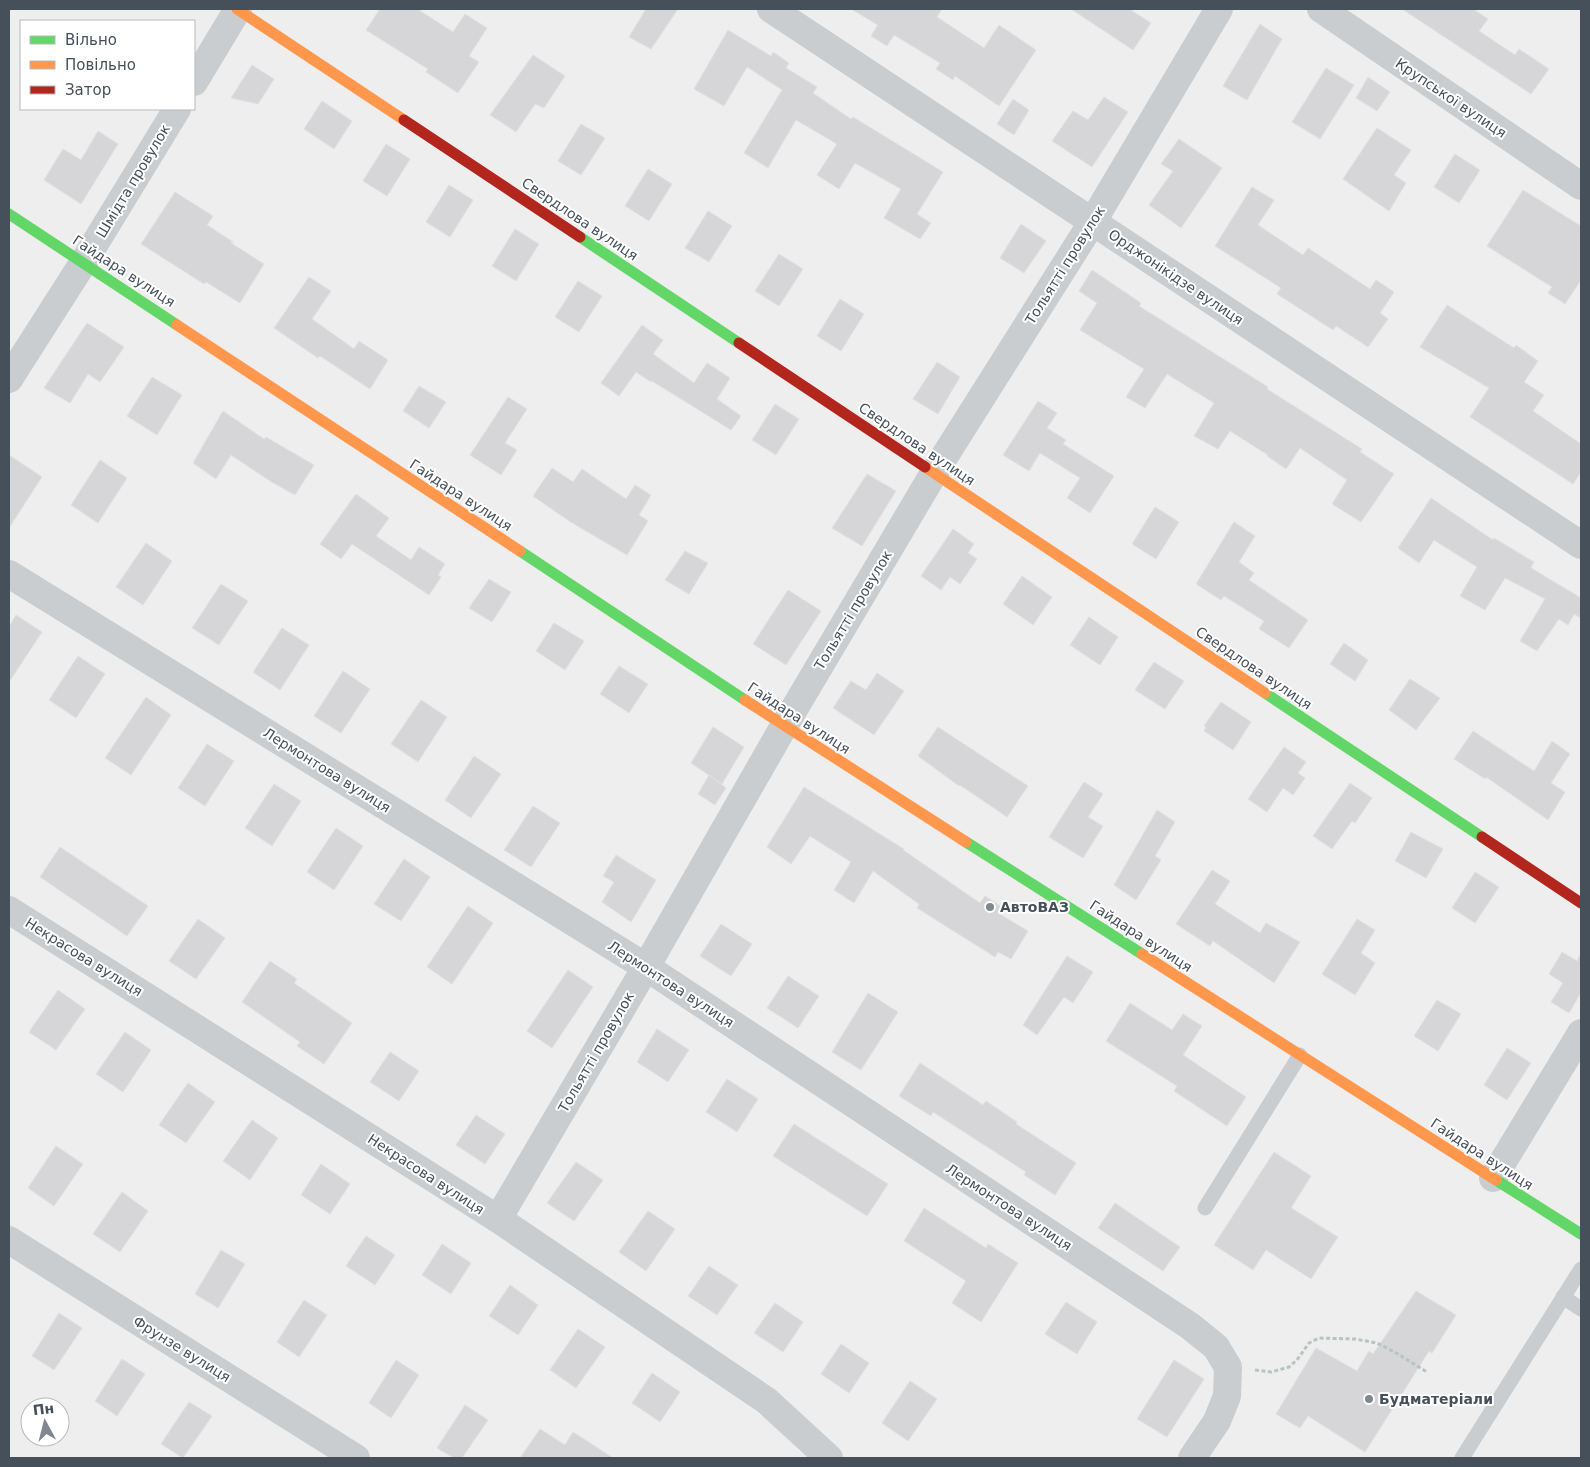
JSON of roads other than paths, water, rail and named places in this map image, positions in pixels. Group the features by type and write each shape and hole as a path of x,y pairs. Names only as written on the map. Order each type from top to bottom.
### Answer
{"street":[{"path":"195,80 238,9"},
{"name":"Свердлова вулиця","path":"238,9 1581,903"},
{"name":"Орджонікідзе вулиця","path":"771,9 1581,545"},
{"name":"Тольятті провулок","path":"498,1219 646,967 784,726 934,473 1093,221 1219,9"},
{"name":"Крупської вулиця","path":"1321,9 1581,186"},
{"name":"Шмідта провулок","path":"9,379 83,263 176,110"},
{"name":"Гайдара вулиця","path":"9,214 784,726 1581,1234"},
{"name":"Лермонтова вулиця","path":"9,574 646,967 1190,1326 1216,1347 1228,1368 1227,1396 1217,1421 1192,1458"},
{"name":"Некрасова вулиця","path":"9,910 498,1219 767,1401 829,1458"},
{"path":"1493,1178 1581,1033"},
{"name":"Фрунзе вулиця","path":"9,1240 356,1458"}],"lane":[{"path":"1205,1208 1300,1056"},
{"path":"1462,1458 1581,1269"},
{"path":"1563,1297 1581,1309"}],"place":[{"name":"АвтоВАЗ","path":"990,907"},
{"name":"Будматеріали","path":"1369,1399"}]}
